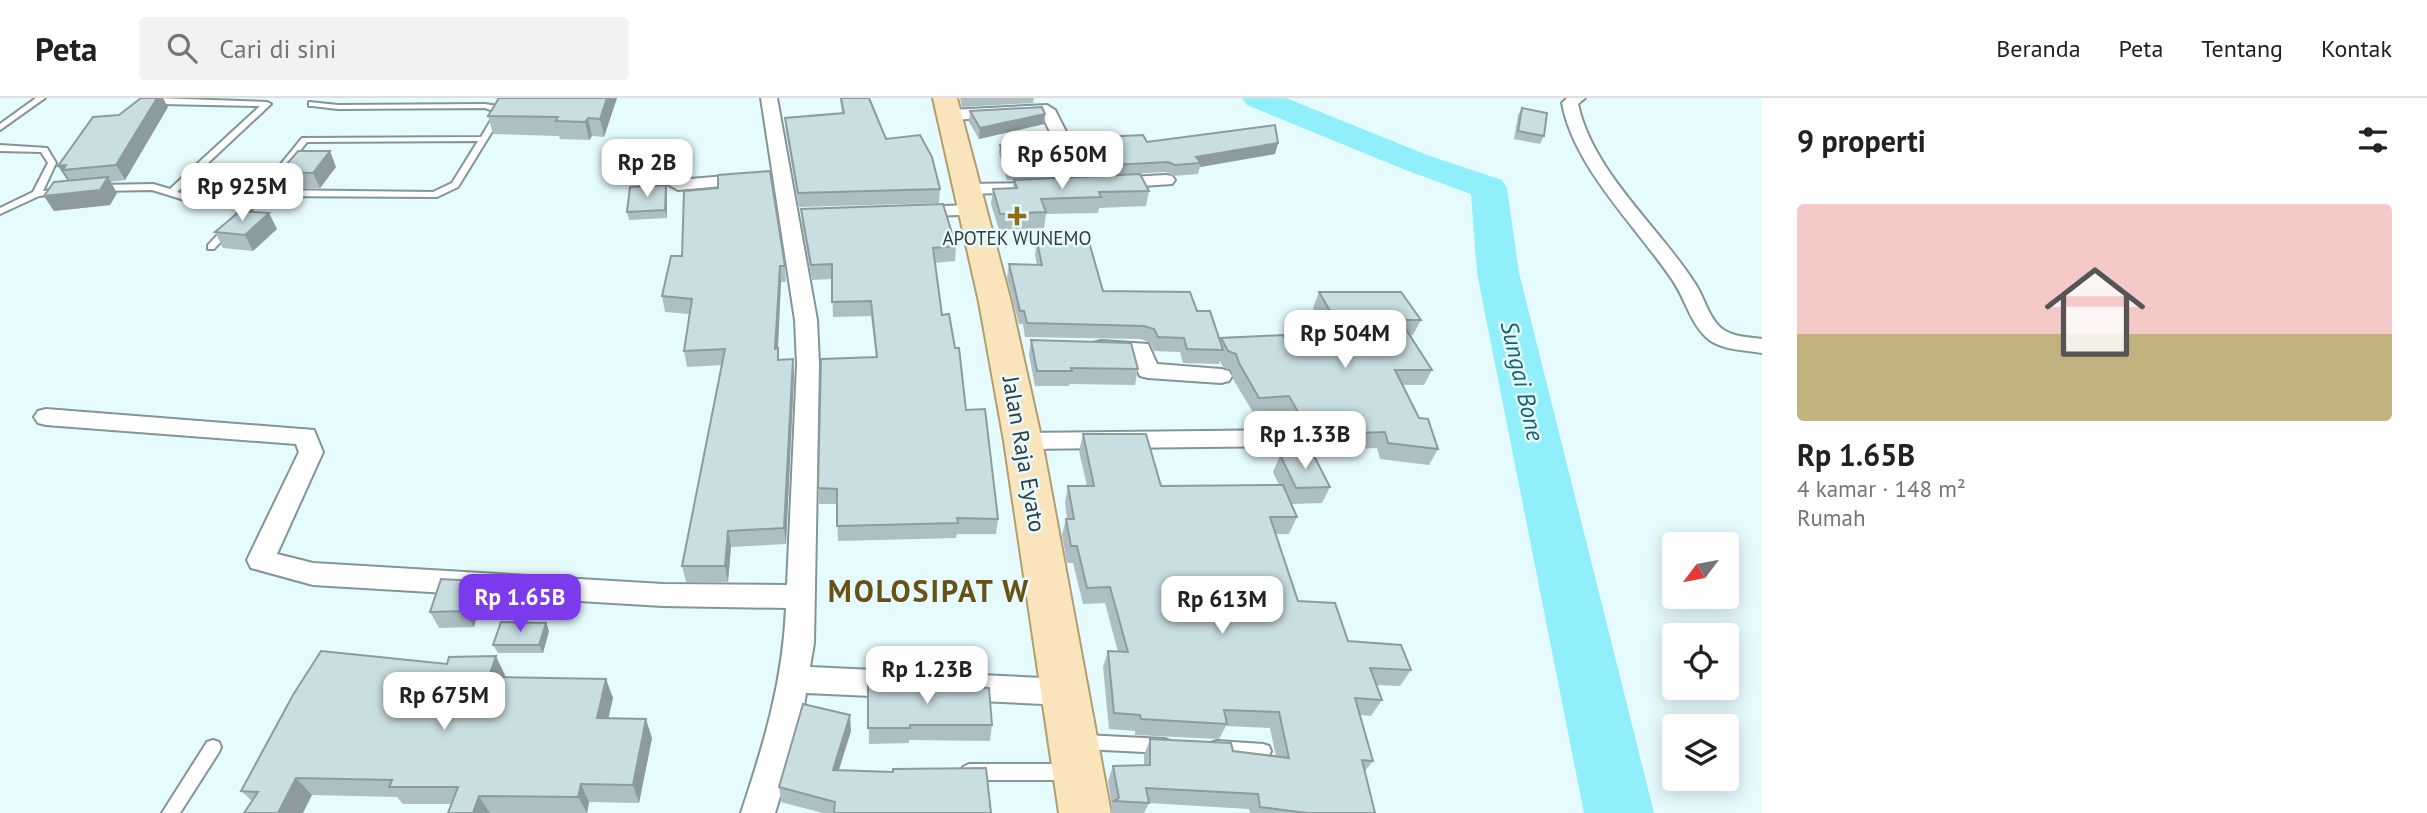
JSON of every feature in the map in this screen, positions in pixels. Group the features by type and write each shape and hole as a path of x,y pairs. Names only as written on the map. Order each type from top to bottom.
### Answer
{"main road":[{"name":"Jalan Raja Eyato","path":"947,107 971,199 1017,346 1023,441 1085,813"}],"street":[{"path":"758,813 785,727 794,679 800,597 807,353 797,216 782,177 769,98"},
{"path":"1577,98 1570,103 1570,111 1589,150 1619,198 1686,285 1712,331 1721,337 1762,346"},
{"path":"947,107 1047,110 1077,185 1166,180"},
{"path":"678,185 782,177"},
{"path":"897,213 1044,187"},
{"path":"1085,348 1140,349 1148,371 1221,376"},
{"path":"46,417 306,436 311,452 261,560 313,573 663,595 800,597"},
{"path":"1023,441 1284,438"},
{"path":"794,679 1065,692"}],"lane":[{"path":"0,128 41,98"},
{"path":"160,98 162,102 173,103 267,104 171,193"},
{"path":"85,189 153,187 191,199 262,193 434,195 455,185 500,113 495,108 485,106 338,107 312,104"},
{"path":"211,247 262,193 305,140 482,139"},
{"path":"0,148 37,148 49,154 52,163 37,194"},
{"path":"0,211 37,194 74,190"},
{"path":"170,813 213,747"},
{"path":"956,771 1189,747 1263,751"}],"building":[{"path":"141,98 157,98 116,165 63,170 66,165 58,166 93,117 119,115"},
{"path":"499,98 607,98 600,119 588,118 585,122 556,121 558,117 488,116"},
{"path":"841,98 869,98 886,139 920,135 932,157 940,189 798,193 785,118 844,113"},
{"path":"1042,107 1045,114 980,128 970,111"},
{"path":"1522,108 1547,113 1544,136 1518,131"},
{"path":"1275,125 1278,143 1196,157 1201,163 1175,165 1168,162 1093,166 1079,138 1143,135 1147,142"},
{"path":"1057,142 1070,170 1008,172 1000,145"},
{"path":"298,151 330,151 313,173 280,172"},
{"path":"770,171 785,266 780,266 775,349 778,348 778,360 793,359 784,528 728,531 725,566 682,566 725,349 684,351 692,299 662,296 671,256 682,256 684,191 718,188 718,175"},
{"path":"1140,174 1149,191 1099,192 1101,197 1041,199 1046,212 1000,214 993,189 1017,188 1014,180"},
{"path":"108,177 100,190 44,196 54,182"},
{"path":"666,185 665,210 627,212 630,187"},
{"path":"943,204 956,246 933,248 942,315 949,314 955,348 959,348 966,410 985,409 998,519 957,518 958,523 837,526 837,489 818,488 821,359 877,357 871,301 832,302 832,264 811,265 801,209"},
{"path":"240,211 269,213 245,235 215,232"},
{"path":"1037,242 1089,242 1103,291 1190,292 1197,311 1210,311 1223,350 1187,349 1184,338 1158,337 1154,329 1144,326 1027,323 1024,311 1020,311 1009,264 1042,265"},
{"path":"1319,292 1401,292 1421,320 1400,320 1432,370 1395,370 1419,418 1428,419 1438,449 1388,443 1385,432 1311,435 1289,396 1259,398 1236,354 1228,351 1221,338 1283,335 1285,339 1345,337"},
{"path":"1031,340 1131,343 1138,369 1071,368 1072,371 1037,371"},
{"path":"1083,434 1146,434 1161,486 1283,485 1297,517 1270,517 1298,601 1335,603 1348,641 1401,645 1411,670 1370,668 1382,700 1355,698 1373,761 1362,760 1375,813 1307,813 1260,807 1258,794 1146,788 1149,803 1114,801 1119,798 1113,766 1150,765 1150,739 1231,743 1233,751 1289,758 1279,712 1224,710 1227,724 1141,719 1140,715 1114,713 1108,651 1128,652 1110,587 1087,588 1077,546 1071,546 1066,519 1074,519 1068,486 1094,486"},
{"path":"1313,454 1330,487 1296,488 1280,455"},
{"path":"441,579 474,581 465,611 430,612"},
{"path":"501,622 546,623 539,645 493,645"},
{"path":"321,651 447,664 449,657 496,656 489,677 606,679 597,718 646,719 633,785 581,784 578,797 479,796 473,813 448,813 458,787 389,787 392,780 296,778 278,813 244,813 258,792 241,791 293,695"},
{"path":"868,683 989,688 992,725 868,728"},
{"path":"803,704 850,715 833,770 893,772 893,769 986,768 991,813 834,813 835,802 779,787"}],"waterway":[{"name":"Sungai Bone","path":"1258,98 1415,162 1489,188 1498,273 1619,813"}],"place":[{"name":"APOTEK WUNEMO","path":"1017,216"}],"district":[{"name":"MOLOSIPAT W","path":"929,592"}]}
